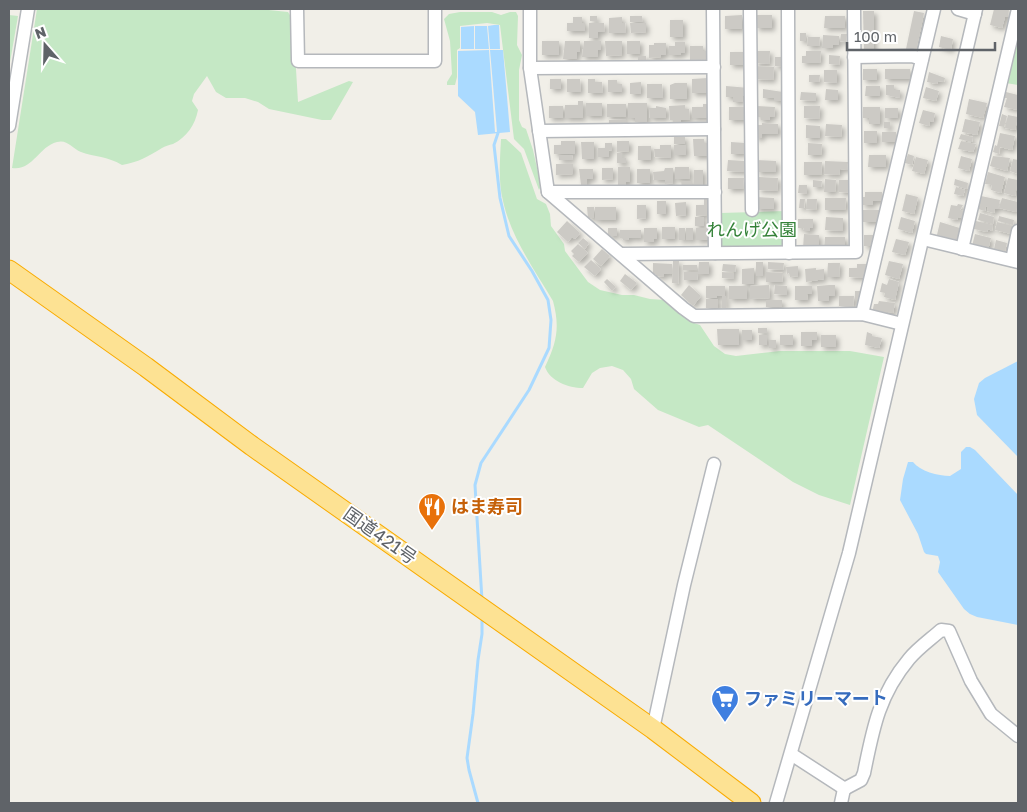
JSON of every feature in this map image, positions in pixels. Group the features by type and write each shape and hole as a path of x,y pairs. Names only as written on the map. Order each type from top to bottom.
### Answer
{"highway":[{"name":"国道421号","path":"9,270 146,367 252,446 653,728 751,803"}],"street":[{"path":"9,126 28,9"},
{"path":"297,9 298,61 435,60 435,9"},
{"path":"530,9 530,68 548,192 694,316 862,314 902,324"},
{"path":"713,9 715,253"},
{"path":"750,9 752,210"},
{"path":"788,9 789,253"},
{"path":"854,9 856,252"},
{"path":"862,314 934,9"},
{"path":"776,803 849,553 923,239 975,11 958,9"},
{"path":"962,249 1018,9"},
{"path":"854,57 912,56 922,58"},
{"path":"530,68 714,67"},
{"path":"539,131 714,129"},
{"path":"548,192 714,192"},
{"path":"923,239 1015,261 1018,231"},
{"path":"622,254 877,253"},
{"path":"653,728 684,585 714,464"},
{"path":"841,803 846,789 861,780 864,773 876,718 886,692 910,658 941,630 949,631 971,680 991,714 1018,736"},
{"path":"790,754 846,789"}],"green space":[{"path":"37,9 259,9 288,12 293,20 298,102 349,81 353,82 331,120 322,120 269,109 258,102 245,98 226,98 216,92 207,76 194,94 192,101 198,110 190,130 178,141 163,147 143,159 122,165 106,158 81,152 61,141 50,145 25,166 12,168"},
{"path":"492,12 501,15 516,12 518,16 517,45 522,55 519,70 519,120 522,127 526,129 533,150 541,186 539,190 524,149 514,139 500,25 487,23 460,26 460,48 457,50 457,77 455,85 447,85 452,74 450,41 444,19 449,14"},
{"path":"9,15 18,16 9,68"},
{"path":"1018,29 1018,85 1006,83"},
{"path":"501,139 506,139 521,153 537,199 546,204 550,214 551,226 564,244 565,251 588,282 600,290 622,295 665,300 691,322 700,325 714,346 725,354 736,356 780,351 850,351 884,357 850,505 819,495 793,482 708,425 699,427 658,410 634,389 631,379 623,370 612,366 600,368 592,373 583,388 571,387 560,383 547,372 545,367 555,342 557,327 555,310 553,301 517,240 507,214 500,186"},
{"name":"れんげ公園","path":"785,211 784,246 721,247 720,213"}],"water":[{"path":"499,25 500,49 490,49 488,26"},
{"path":"474,26 474,49 461,49 461,27"},
{"path":"475,26 487,26 489,49 475,49"},
{"path":"489,50 495,132 497,132 490,50 503,50 510,132 478,135 475,112 458,96 458,51"},
{"path":"1018,361 1018,457 977,415 974,399 979,383"},
{"path":"966,447 975,450 1018,495 1018,625 977,617 964,609 938,572 940,562 938,556 924,552 918,534 900,500 908,462 913,462 920,468 930,472 950,476 961,469 961,452"}],"building":[{"path":"994,9 1009,10 1008,17 1005,17 1002,28 990,25"},
{"path":"863,11 874,11 874,51 864,51"},
{"path":"914,11 924,13 916,51 906,49"},
{"path":"742,15 742,29 725,29 725,16"},
{"path":"756,15 772,15 772,28 756,28"},
{"path":"590,16 597,16 597,21 590,21"},
{"path":"630,16 642,16 643,22 630,22"},
{"path":"825,16 845,16 845,28 824,28"},
{"path":"573,17 582,17 582,23 585,23 585,31 567,31 567,23 573,23"},
{"path":"622,17 626,33 609,33 609,18"},
{"path":"670,20 683,20 683,37 670,37"},
{"path":"589,23 604,23 605,32 598,32 598,38 589,38"},
{"path":"630,23 646,23 646,32 631,33"},
{"path":"800,33 806,33 806,41 800,41"},
{"path":"841,34 847,34 846,42 840,41"},
{"path":"823,35 839,36 839,45 833,45 833,48 822,48"},
{"path":"941,36 953,39 951,50 939,47"},
{"path":"808,37 820,37 819,46 807,46"},
{"path":"542,41 559,41 559,55 542,55"},
{"path":"565,41 580,41 580,52 577,52 577,59 563,59"},
{"path":"584,41 601,41 601,50 598,50 598,57 582,57"},
{"path":"605,41 622,41 622,55 606,56"},
{"path":"627,41 640,41 640,54 627,54"},
{"path":"675,42 685,42 685,53 669,55 669,46 675,46"},
{"path":"654,43 666,43 666,55 649,58 649,45 654,45"},
{"path":"690,46 703,46 703,51 709,51 709,59 690,60"},
{"path":"755,51 770,51 769,64 755,63"},
{"path":"806,51 821,51 820,63 802,63 802,56 806,56"},
{"path":"730,52 748,52 748,65 730,65"},
{"path":"829,55 840,56 839,65 829,64"},
{"path":"638,56 646,56 647,64 638,64"},
{"path":"775,57 783,57 783,67 775,66"},
{"path":"755,66 774,67 773,80 755,79"},
{"path":"863,69 877,69 877,80 863,80"},
{"path":"885,69 910,69 910,79 885,79"},
{"path":"824,70 837,70 837,83 824,82"},
{"path":"929,72 945,78 944,82 938,81 937,84 927,82"},
{"path":"809,75 820,75 819,82 809,82"},
{"path":"708,78 708,93 692,93 692,79"},
{"path":"550,79 561,79 561,89 550,89"},
{"path":"567,79 580,79 581,92 567,92"},
{"path":"588,79 602,82 603,93 588,93"},
{"path":"608,80 617,80 617,84 622,84 622,92 608,92"},
{"path":"641,82 641,94 630,94 630,83"},
{"path":"687,83 687,99 670,99 670,85"},
{"path":"647,84 662,84 663,98 647,98"},
{"path":"886,85 894,85 894,90 900,90 900,98 886,95"},
{"path":"726,86 749,88 748,96 743,96 742,102 733,102 733,97 726,97"},
{"path":"866,86 880,86 880,96 865,96"},
{"path":"926,87 939,91 936,101 923,98"},
{"path":"763,89 783,92 783,101 774,101 774,98 763,98"},
{"path":"826,89 838,90 838,100 825,100"},
{"path":"801,92 816,93 816,101 800,100"},
{"path":"1006,92 1018,95 1018,110 1004,107 1007,98 1004,98"},
{"path":"969,99 987,103 983,118 966,114"},
{"path":"578,101 583,101 583,118 565,118 565,105 578,105"},
{"path":"586,103 602,103 602,116 586,116"},
{"path":"628,103 647,103 647,122 635,122 635,118 628,118"},
{"path":"607,104 626,104 626,117 607,117"},
{"path":"703,104 709,104 709,118 692,118 692,107 703,107"},
{"path":"685,105 685,109 689,109 690,120 681,120 681,125 673,125 673,120 670,120 669,106"},
{"path":"549,106 563,106 563,118 549,118"},
{"path":"656,106 666,108 666,118 650,118 649,108 656,108"},
{"path":"757,106 775,107 774,117 770,117 769,120 761,120 761,117 757,117"},
{"path":"804,106 820,106 819,119 804,118"},
{"path":"729,107 748,107 748,120 729,120"},
{"path":"863,107 880,107 880,124 869,124 869,118 863,118"},
{"path":"885,108 898,108 898,118 885,118"},
{"path":"923,110 935,113 933,122 930,121 929,126 919,123"},
{"path":"1002,114 1007,116 1004,127 999,126"},
{"path":"1008,115 1018,117 1015,130 1005,128"},
{"path":"626,119 626,127 609,127 609,120"},
{"path":"965,119 980,122 977,135 962,132"},
{"path":"884,122 890,122 890,128 884,128"},
{"path":"762,123 778,124 778,134 762,134 762,138 755,138 756,125 762,125"},
{"path":"826,124 842,125 841,137 825,136"},
{"path":"806,125 820,126 820,138 806,138"},
{"path":"864,131 877,131 877,143 864,143"},
{"path":"882,132 896,132 896,142 882,142"},
{"path":"1000,133 1015,136 1012,150 1000,147 999,154 993,152 995,145 997,146"},
{"path":"961,134 973,137 972,142 959,139"},
{"path":"674,137 685,137 685,144 674,144"},
{"path":"693,139 704,139 704,143 708,143 708,156 694,156"},
{"path":"745,140 750,140 750,145 745,145 744,154 731,154 731,142 745,143"},
{"path":"561,141 575,141 575,154 554,154 554,145 561,145"},
{"path":"617,141 629,141 629,151 617,152"},
{"path":"961,141 976,144 973,152 958,149"},
{"path":"581,142 594,142 594,159 582,159"},
{"path":"605,143 612,143 612,151 609,150 609,157 598,157 598,148 605,148"},
{"path":"808,143 822,144 821,155 808,155"},
{"path":"660,145 671,145 671,158 655,157 654,149 660,149"},
{"path":"674,145 686,145 686,155 674,155"},
{"path":"638,146 651,146 651,160 638,160"},
{"path":"617,153 622,153 622,158 626,158 626,163 617,163"},
{"path":"908,154 914,156 912,165 905,163"},
{"path":"559,155 572,155 573,160 559,160"},
{"path":"869,155 886,155 886,167 868,167"},
{"path":"961,156 972,159 969,171 958,168"},
{"path":"993,156 1010,158 1007,171 990,166"},
{"path":"916,157 928,160 924,174 912,171"},
{"path":"1013,159 1018,160 1018,174 1010,171"},
{"path":"728,160 745,161 745,172 727,171"},
{"path":"757,160 776,161 776,172 757,172"},
{"path":"825,161 848,162 847,170 840,169 839,175 824,174"},
{"path":"804,162 822,162 821,175 804,175"},
{"path":"556,164 573,164 573,174 556,175"},
{"path":"618,167 630,167 630,182 626,182 626,186 618,186"},
{"path":"675,167 689,167 690,179 675,179"},
{"path":"602,168 613,168 613,179 602,180"},
{"path":"665,168 673,168 673,183 665,184 665,180 654,180 653,172 664,171"},
{"path":"579,169 593,169 593,179 587,179 587,185 581,185"},
{"path":"637,169 650,169 650,183 637,183"},
{"path":"694,170 703,170 703,188 694,188"},
{"path":"988,172 1005,177 1001,193 991,190 992,185 985,184"},
{"path":"759,177 778,178 777,191 758,190"},
{"path":"728,178 744,178 743,189 728,189"},
{"path":"1008,178 1018,180 1015,196 1004,193"},
{"path":"825,179 836,180 835,192 824,192"},
{"path":"955,179 968,183 967,189 954,185"},
{"path":"813,180 822,181 821,187 813,187"},
{"path":"839,180 854,180 853,193 839,192"},
{"path":"681,181 692,181 692,189 682,189"},
{"path":"799,185 807,185 807,194 798,193"},
{"path":"956,187 965,190 963,196 954,194"},
{"path":"865,192 882,192 882,201 873,201 873,205 862,205 862,197 865,197"},
{"path":"906,194 918,197 914,214 902,211"},
{"path":"981,196 1000,200 998,209 995,209 994,213 987,211 988,207 986,206 985,211 978,209"},
{"path":"756,197 774,198 774,209 756,209"},
{"path":"825,198 846,198 845,210 825,210"},
{"path":"1002,198 1018,202 1016,212 999,208"},
{"path":"704,199 710,199 710,204 707,204 707,215 696,216 696,205 704,205"},
{"path":"800,199 805,199 804,208 799,208"},
{"path":"807,199 817,199 816,210 806,209"},
{"path":"657,201 666,201 666,214 657,214"},
{"path":"686,202 686,215 676,216 675,203"},
{"path":"958,204 963,205 960,210 967,211 965,219 958,217 957,220 948,218 951,205 957,206"},
{"path":"637,205 646,205 646,218 637,219"},
{"path":"587,207 594,207 594,218 588,218"},
{"path":"595,207 616,207 616,220 595,220"},
{"path":"863,210 879,210 879,222 863,222"},
{"path":"980,213 994,217 993,224 978,220"},
{"path":"999,216 1014,220 1013,225 998,221"},
{"path":"695,217 704,217 704,226 695,226"},
{"path":"826,217 843,218 843,231 825,230"},
{"path":"901,217 915,221 912,233 898,229"},
{"path":"798,219 813,219 813,228 810,228 810,231 803,231 804,228 798,228"},
{"path":"567,221 580,233 575,239 572,237 568,242 557,232"},
{"path":"976,221 993,225 992,231 988,229 987,232 974,229"},
{"path":"940,222 963,229 960,240 937,235"},
{"path":"997,222 1013,226 1011,234 995,230"},
{"path":"662,227 675,227 675,239 662,239"},
{"path":"608,228 617,228 617,236 608,236"},
{"path":"644,228 657,228 657,239 654,239 654,242 644,242"},
{"path":"679,228 685,228 685,240 679,240"},
{"path":"686,228 693,228 693,240 686,240"},
{"path":"696,228 709,228 709,240 696,240"},
{"path":"620,230 641,230 641,238 623,240 620,238"},
{"path":"804,234 819,235 819,248 803,248"},
{"path":"975,234 991,238 988,250 972,246"},
{"path":"864,235 874,235 874,246 864,246"},
{"path":"825,237 845,237 845,250 824,249"},
{"path":"583,238 589,243 585,249 578,243"},
{"path":"896,239 909,242 905,255 892,252"},
{"path":"996,240 1007,243 1005,251 994,249"},
{"path":"578,244 588,253 579,262 572,256 574,254 571,251"},
{"path":"602,249 610,256 601,266 593,259"},
{"path":"591,260 601,269 595,276 584,267"},
{"path":"673,261 679,261 678,284 672,283"},
{"path":"889,261 903,264 899,279 885,275"},
{"path":"699,262 709,262 709,274 698,274 697,280 684,280 684,272 698,272"},
{"path":"756,262 763,262 763,276 756,276"},
{"path":"768,262 784,263 783,270 768,269"},
{"path":"653,263 672,264 672,274 664,274 664,277 656,276 656,274 653,274"},
{"path":"828,263 840,263 839,277 827,277"},
{"path":"723,264 736,265 735,272 722,271"},
{"path":"857,264 866,264 865,278 849,277 849,268 857,268"},
{"path":"683,265 697,265 697,270 683,270"},
{"path":"798,266 798,276 790,277 789,273 787,274 786,267"},
{"path":"754,268 754,284 742,284 742,269"},
{"path":"816,268 816,270 824,269 824,279 806,282 805,269"},
{"path":"722,272 734,273 734,279 722,278"},
{"path":"766,272 783,273 782,282 766,282"},
{"path":"625,274 637,283 631,290 620,281"},
{"path":"607,279 616,287 612,291 604,282"},
{"path":"889,279 899,282 895,300 884,297 885,293 880,292 882,283 887,285"},
{"path":"689,285 701,296 693,306 681,295"},
{"path":"769,285 770,298 750,299 750,286"},
{"path":"775,285 787,286 787,295 774,294"},
{"path":"835,285 835,296 829,296 829,301 818,301 817,286"},
{"path":"706,286 725,286 725,295 717,296 717,298 706,298"},
{"path":"729,286 747,286 747,299 729,299"},
{"path":"795,286 812,286 812,294 807,294 808,300 795,300"},
{"path":"855,291 862,291 862,300 855,300"},
{"path":"722,296 726,296 726,308 722,308"},
{"path":"839,296 854,296 853,307 839,306"},
{"path":"706,299 718,299 718,308 706,308"},
{"path":"766,300 782,300 782,307 766,307"},
{"path":"879,301 895,303 893,313 887,312 885,317 872,313 874,304 878,304"},
{"path":"758,328 767,328 767,333 758,333"},
{"path":"717,329 739,329 739,345 718,345"},
{"path":"742,330 752,330 752,340 742,340"},
{"path":"801,332 817,332 817,340 812,340 812,346 801,346"},
{"path":"867,332 872,334 872,336 882,338 879,348 865,345"},
{"path":"759,335 767,335 767,345 759,345"},
{"path":"780,335 793,335 793,345 780,345"},
{"path":"821,335 836,335 836,347 821,347"},
{"path":"769,340 776,340 776,348 769,348"}],"waterway":[{"path":"482,600 475,485 481,463 529,390 549,348 551,320 548,300 509,236 500,198 494,145 499,130"},
{"path":"478,803 467,758 482,634 482,616"}],"place":[{"name":"はま寿司","path":"432,531"},
{"name":"ファミリーマート","path":"725,723"}]}
